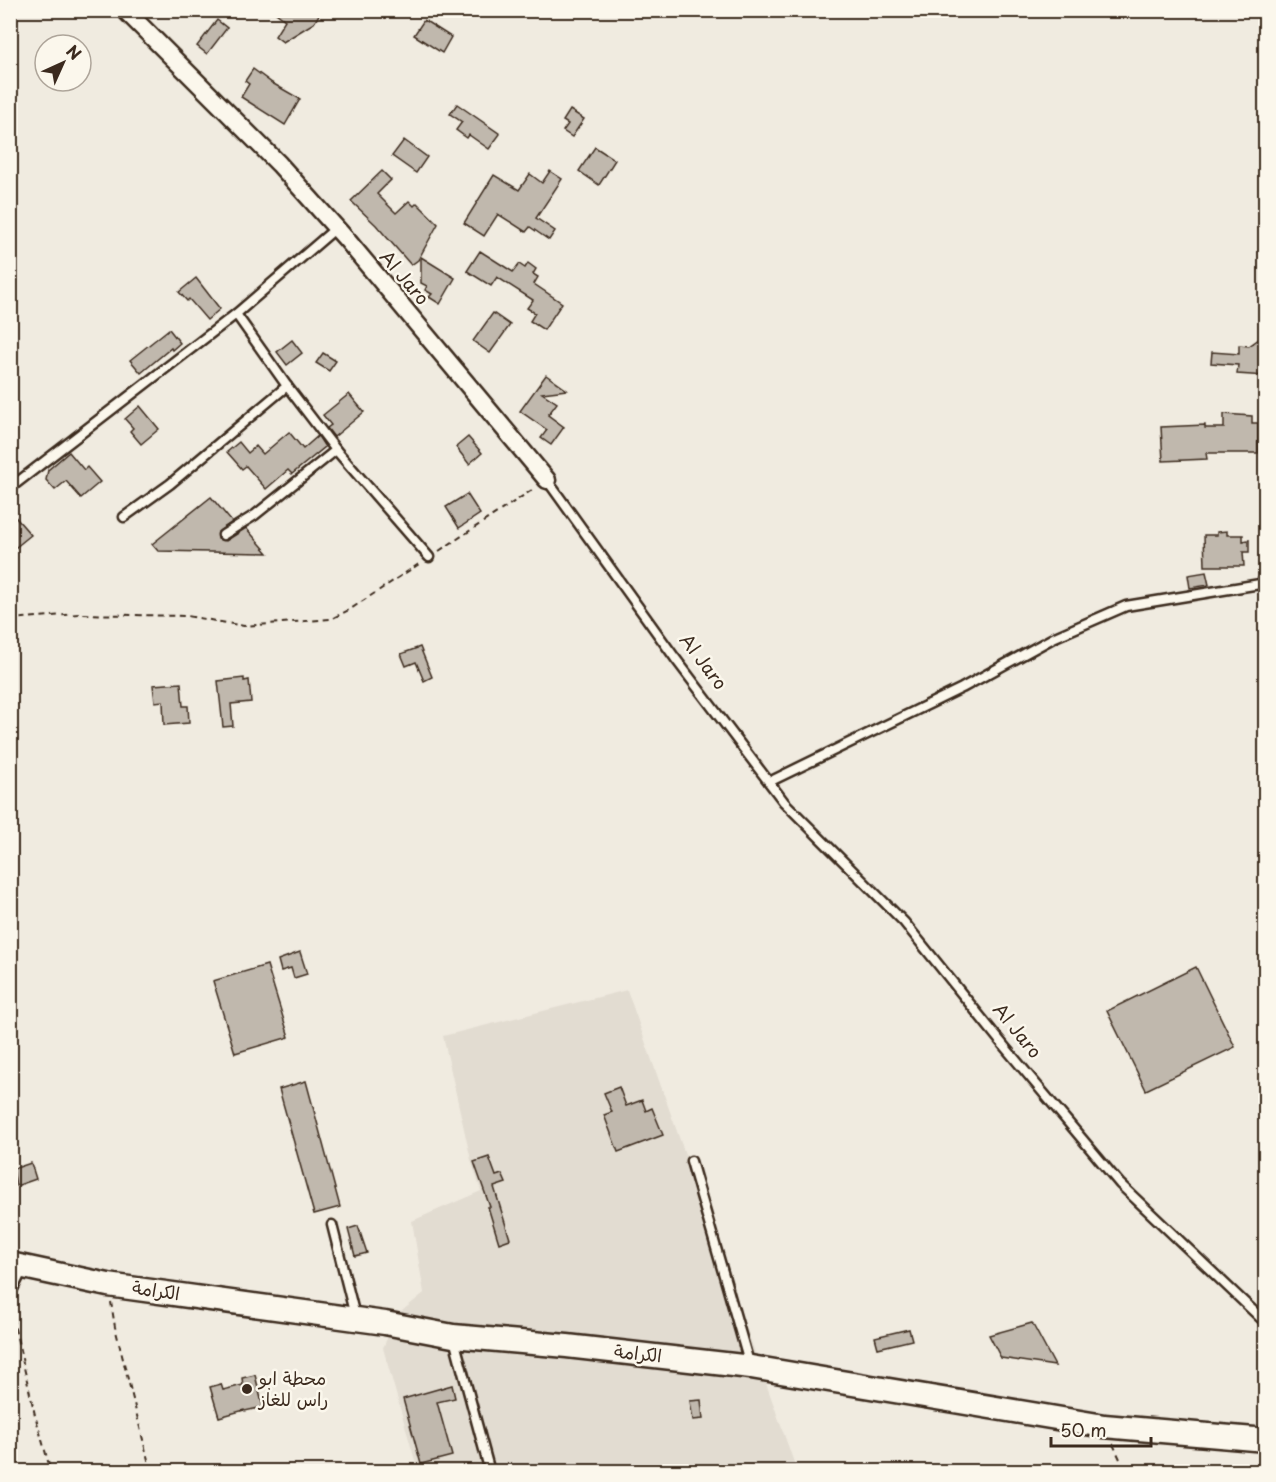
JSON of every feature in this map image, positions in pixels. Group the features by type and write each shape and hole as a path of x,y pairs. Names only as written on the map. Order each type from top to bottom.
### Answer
{"main road":[{"name":"الكرامة","path":"14,1272 356,1319 453,1336 751,1366 1104,1425 1266,1440"}],"street":[{"name":"Al Jaro","path":"125,10 279,164 336,228 547,480"}],"lane":[{"path":"10,488 236,314 336,228"},
{"path":"236,314 336,450 429,557"},
{"path":"124,517 170,484 287,386"},
{"path":"223,536 255,515 336,450"},
{"name":"Al Jaro","path":"547,480 675,658 784,802 904,922 1120,1184 1266,1323"},
{"path":"769,782 962,688 1055,637 1126,606 1266,583"},
{"path":"691,1161 751,1366"},
{"path":"332,1225 356,1319"},
{"path":"453,1336 490,1472"}],"path":[{"path":"10,619 79,614 187,616 244,626 331,619 349,610 547,480"},
{"path":"108,1285 115,1327 151,1472"},
{"path":"10,1307 51,1472"},
{"path":"1104,1425 1126,1472"}],"shaded area":[{"path":"627,990 797,1471 418,1471 383,1348 397,1315 424,1293 412,1221 481,1191 471,1160 443,1036"}],"building":[{"path":"272,10 322,10 314,23 283,42 275,36 285,20"},
{"path":"217,20 227,28 207,54 197,46"},
{"path":"424,20 451,37 442,53 414,35"},
{"path":"253,69 300,99 285,125 241,97 249,84 245,81"},
{"path":"457,104 500,134 489,149 469,135 467,138 456,130 462,122 450,114"},
{"path":"570,110 584,119 572,137 563,131 568,124 563,121"},
{"path":"404,140 427,157 416,173 392,156"},
{"path":"595,147 615,160 599,185 579,171"},
{"path":"382,171 391,180 377,194 396,213 409,201 414,206 417,203 438,224 418,260 411,265 376,225 351,201"},
{"path":"550,171 562,179 536,218 555,231 549,240 530,227 526,232 498,214 484,236 464,223 494,175 519,190 530,174 542,183"},
{"path":"480,251 513,272 519,264 525,268 528,263 536,269 533,274 538,277 534,284 562,303 544,330 530,321 535,313 527,308 533,300 497,277 491,286 467,271"},
{"path":"421,257 455,278 440,304 429,297 432,294 425,290 427,286 421,283"},
{"path":"196,278 220,309 207,320 189,299 187,301 179,292"},
{"path":"493,313 510,325 490,353 473,341"},
{"path":"169,329 180,343 141,373 130,360"},
{"path":"1259,339 1266,345 1266,376 1237,374 1238,365 1211,363 1212,352 1239,354 1239,345 1249,346"},
{"path":"292,340 302,353 287,365 277,352"},
{"path":"323,353 336,361 329,371 316,363"},
{"path":"546,375 567,390 542,393 557,403 548,415 564,427 551,445 541,438 547,430 520,411"},
{"path":"349,394 364,412 334,437 327,428 331,425 323,415"},
{"path":"140,406 159,429 141,444 130,431 133,428 125,419"},
{"path":"1224,414 1252,416 1252,423 1258,423 1258,453 1206,453 1207,459 1163,461 1161,427 1205,425 1205,428 1224,428"},
{"path":"289,432 303,449 318,436 325,447 292,474 288,470 266,489 246,466 242,469 227,452 239,442 248,453 256,446 263,454"},
{"path":"468,437 482,453 469,464 456,447"},
{"path":"69,452 84,470 87,467 100,482 81,498 66,481 55,490 46,480 48,470"},
{"path":"467,494 480,514 459,528 446,507"},
{"path":"211,497 232,522 218,532 218,539 226,541 246,528 268,553 158,551 152,544"},
{"path":"10,511 31,535 10,552"},
{"path":"1227,531 1227,535 1243,535 1243,541 1249,540 1249,552 1243,552 1244,566 1205,566 1204,535 1217,535 1217,532"},
{"path":"1206,572 1209,585 1190,588 1188,575"},
{"path":"420,647 432,677 424,681 416,662 406,666 401,654"},
{"path":"244,678 244,681 249,680 251,702 231,704 233,726 223,727 218,681"},
{"path":"181,683 183,706 188,706 189,723 164,725 163,701 155,702 153,685"},
{"path":"300,952 307,974 294,978 291,968 281,971 278,960"},
{"path":"267,965 289,1037 235,1053 213,981"},
{"path":"1196,967 1235,1047 1146,1090 1107,1011"},
{"path":"306,1081 340,1207 314,1214 279,1089"},
{"path":"619,1087 626,1106 642,1100 646,1111 652,1108 663,1135 618,1152 604,1115 612,1112 604,1093"},
{"path":"489,1157 496,1176 502,1174 506,1183 494,1187 510,1239 499,1243 488,1207 490,1207 474,1162"},
{"path":"31,1163 36,1179 16,1186 13,1169"},
{"path":"358,1226 367,1253 355,1256 348,1229"},
{"path":"1032,1323 1055,1366 1001,1358 989,1335"},
{"path":"909,1329 912,1340 878,1348 875,1337"},
{"path":"255,1375 263,1407 219,1417 210,1387 221,1384 223,1390 243,1385 242,1378"},
{"path":"452,1385 455,1398 437,1402 452,1456 421,1464 403,1399"},
{"path":"701,1400 703,1419 693,1420 690,1401"}],"place":[{"name":"محطة ابو راس للغاز","path":"247,1389"}]}
